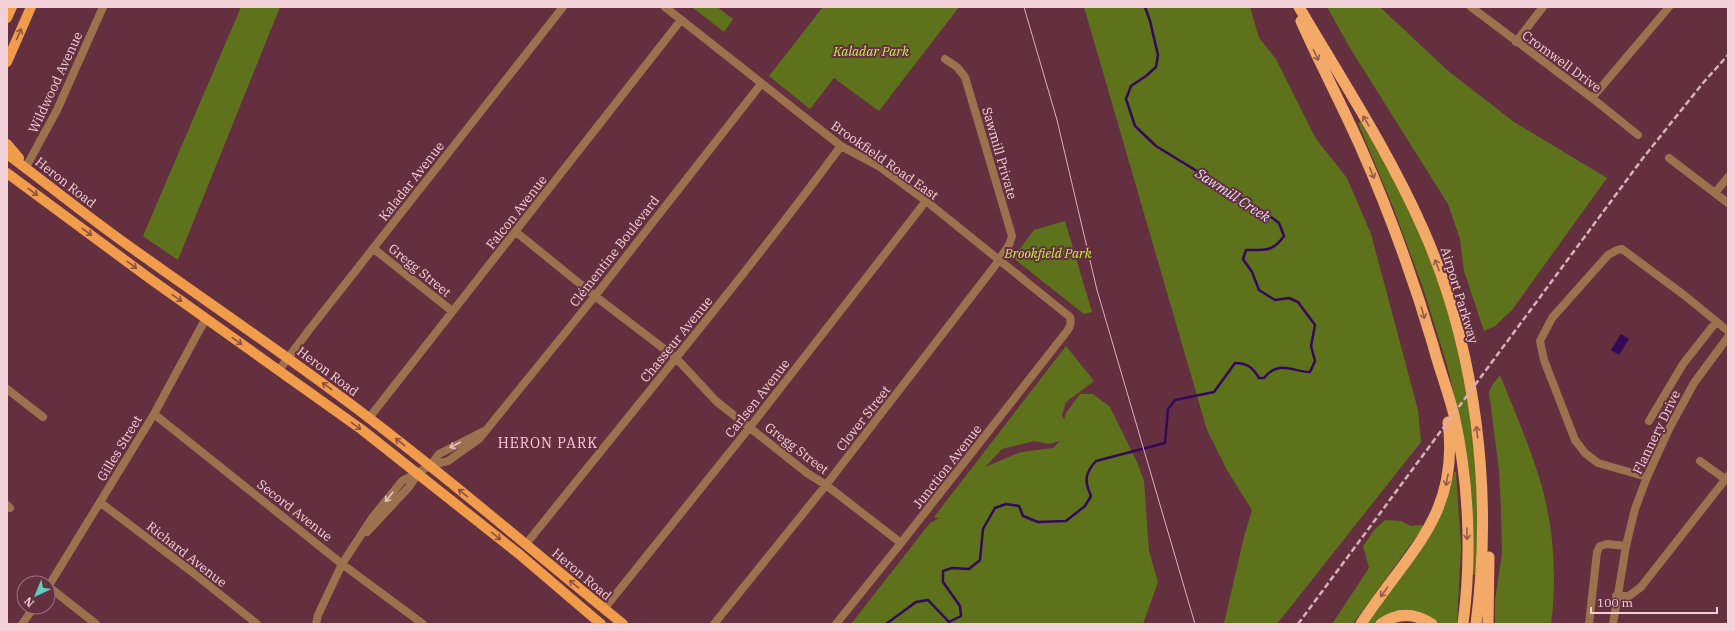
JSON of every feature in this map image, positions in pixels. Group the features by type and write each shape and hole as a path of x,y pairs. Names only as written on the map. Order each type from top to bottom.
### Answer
{"highway":[{"path":"1294,7 1360,147 1391,218 1416,288 1454,418 1465,490 1468,562 1463,624"},
{"name":"Airport Parkway","path":"1299,7 1398,176 1432,251 1447,290 1463,351 1474,412 1479,457 1482,502 1481,564 1476,624"},
{"path":"1361,624 1418,547 1430,527 1442,498 1447,478 1450,446 1444,385"},
{"path":"1479,457 1487,510 1488,624"},
{"path":"1381,624 1394,617 1409,615 1420,617 1432,624"}],"main road":[{"path":"7,18 12,7"},
{"path":"7,62 31,7"},
{"path":"7,144 26,167"},
{"name":"Heron Road","path":"7,154 26,167 118,239 289,358 369,418 623,624"},
{"name":"Heron Road","path":"7,172 149,278 361,429 519,554 601,624"}],"street":[{"name":"Wildwood Avenue","path":"26,167 57,110 103,7"},
{"name":"Kaladar Avenue","path":"279,370 563,7"},
{"name":"Brookfield Road East","path":"665,7 840,146 880,167 926,201 1068,315 1070,319"},
{"name":"Cromwell Drive","path":"1471,7 1638,134"},
{"path":"1516,42 1543,7"},
{"path":"1592,98 1670,7"},
{"name":"Falcon Avenue","path":"369,418 681,20"},
{"name":"Sawmill Private","path":"945,59 957,66 965,77 1012,236 1009,245 999,261"},
{"name":"Clémentine Boulevard","path":"316,624 318,615 342,564 372,518 402,482 430,466 439,454 484,430 516,394 595,296 761,84"},
{"name":"Chasseur Avenue","path":"526,544 785,220 840,146"},
{"path":"1669,158 1728,203"},
{"path":"1715,193 1728,177"},
{"name":"Carlsen Avenue","path":"604,609 750,427 926,201"},
{"name":"Gregg Street","path":"516,232 595,296 676,358 716,401 807,473 826,485 901,543"},
{"name":"Gregg Street","path":"374,248 452,311"},
{"path":"1647,476 1598,463 1585,453 1575,440 1544,360 1540,341 1552,318 1608,255 1622,249 1684,295 1728,331"},
{"name":"Clover Street","path":"714,624 826,485 999,261"},
{"name":"Gilles Street","path":"55,575 154,414 206,318"},
{"name":"Junction Avenue","path":"836,624 1064,335 1069,328 1070,319"},
{"name":"Flannery Drive","path":"1649,421 1683,364 1716,322"},
{"name":"Flannery Drive","path":"1612,624 1626,546 1635,509 1647,476 1670,427 1694,383 1728,337"},
{"path":"7,389 43,417"},
{"name":"Secord Avenue","path":"154,414 342,564 423,624"},
{"path":"1616,596 1629,596 1641,587 1727,478 1700,461"},
{"name":"Richard Avenue","path":"100,503 192,572 257,624"},
{"path":"1589,624 1597,552 1600,546 1607,544 1626,546"},
{"path":"56,593 96,624"},
{"path":"22,624 28,615"}],"green space":[{"path":"241,7 280,7 178,260 143,236"},
{"path":"692,7 717,7 733,19 724,32"},
{"name":"Kaladar Park","path":"823,7 959,7 879,111 834,78 810,109 769,76"},
{"path":"1084,7 1250,7 1259,38 1276,59 1316,139 1347,178 1371,234 1418,410 1421,442 1277,624 1224,623 1244,537 1252,510 1227,470 1207,430"},
{"path":"1327,7 1380,7 1447,70 1514,122 1607,178 1512,310 1495,326 1484,331 1464,271 1460,239 1448,204 1350,48"},
{"path":"1361,122 1409,207 1434,269 1449,312 1466,386 1476,465 1478,518 1476,575 1473,575 1459,415 1447,365 1423,288 1393,207 1358,123"},
{"name":"Brookfield Park","path":"1065,221 1092,312 1084,314 1013,258 1034,230"},
{"path":"1066,346 1094,381 1066,402 1062,415 1064,420 1066,413 1080,394 1093,394 1110,407 1137,462 1144,481 1149,551 1158,582 1143,624 851,624 930,523 939,518 934,517","holes":["1034,441 1049,444 1060,441 1053,448 1021,452 985,467 1002,449"]},
{"path":"1500,375 1533,459 1546,504 1552,538 1554,572 1551,624 1495,624 1495,600 1502,553 1501,509 1499,470 1489,392"},
{"path":"1454,472 1456,472 1461,547 1457,624 1438,624 1428,617 1383,618 1375,624 1365,624 1450,489"},
{"path":"1385,520 1401,521 1411,526 1424,526 1353,624 1332,624 1369,568 1363,546 1375,529"}],"shaded area":[{"path":"1621,334 1629,339 1619,355 1611,350"}],"waterway":[{"name":"Sawmill Creek","path":"886,624 916,602 928,600 949,622 961,616 960,606 943,582 943,571 952,568 969,569 980,560 983,529 995,508 1006,504 1019,506 1023,516 1038,522 1066,521 1085,506 1091,496 1087,486 1087,477 1090,469 1096,461 1165,443 1168,409 1175,400 1214,392 1235,363 1247,365 1255,371 1259,378 1264,378 1270,372 1280,368 1310,372 1315,361 1311,346 1315,325 1298,302 1289,298 1275,300 1259,290 1252,272 1243,259 1246,250 1268,249 1276,245 1284,236 1279,223 1267,214 1156,146 1135,126 1126,99 1131,86 1156,67 1158,55 1145,7"}],"tram line":[{"path":"1024,7 1057,120 1097,290 1195,624"}],"railway":[{"path":"1298,624 1643,158 1703,83 1728,55"}],"district":[{"name":"HERON PARK","path":"548,443"}]}
